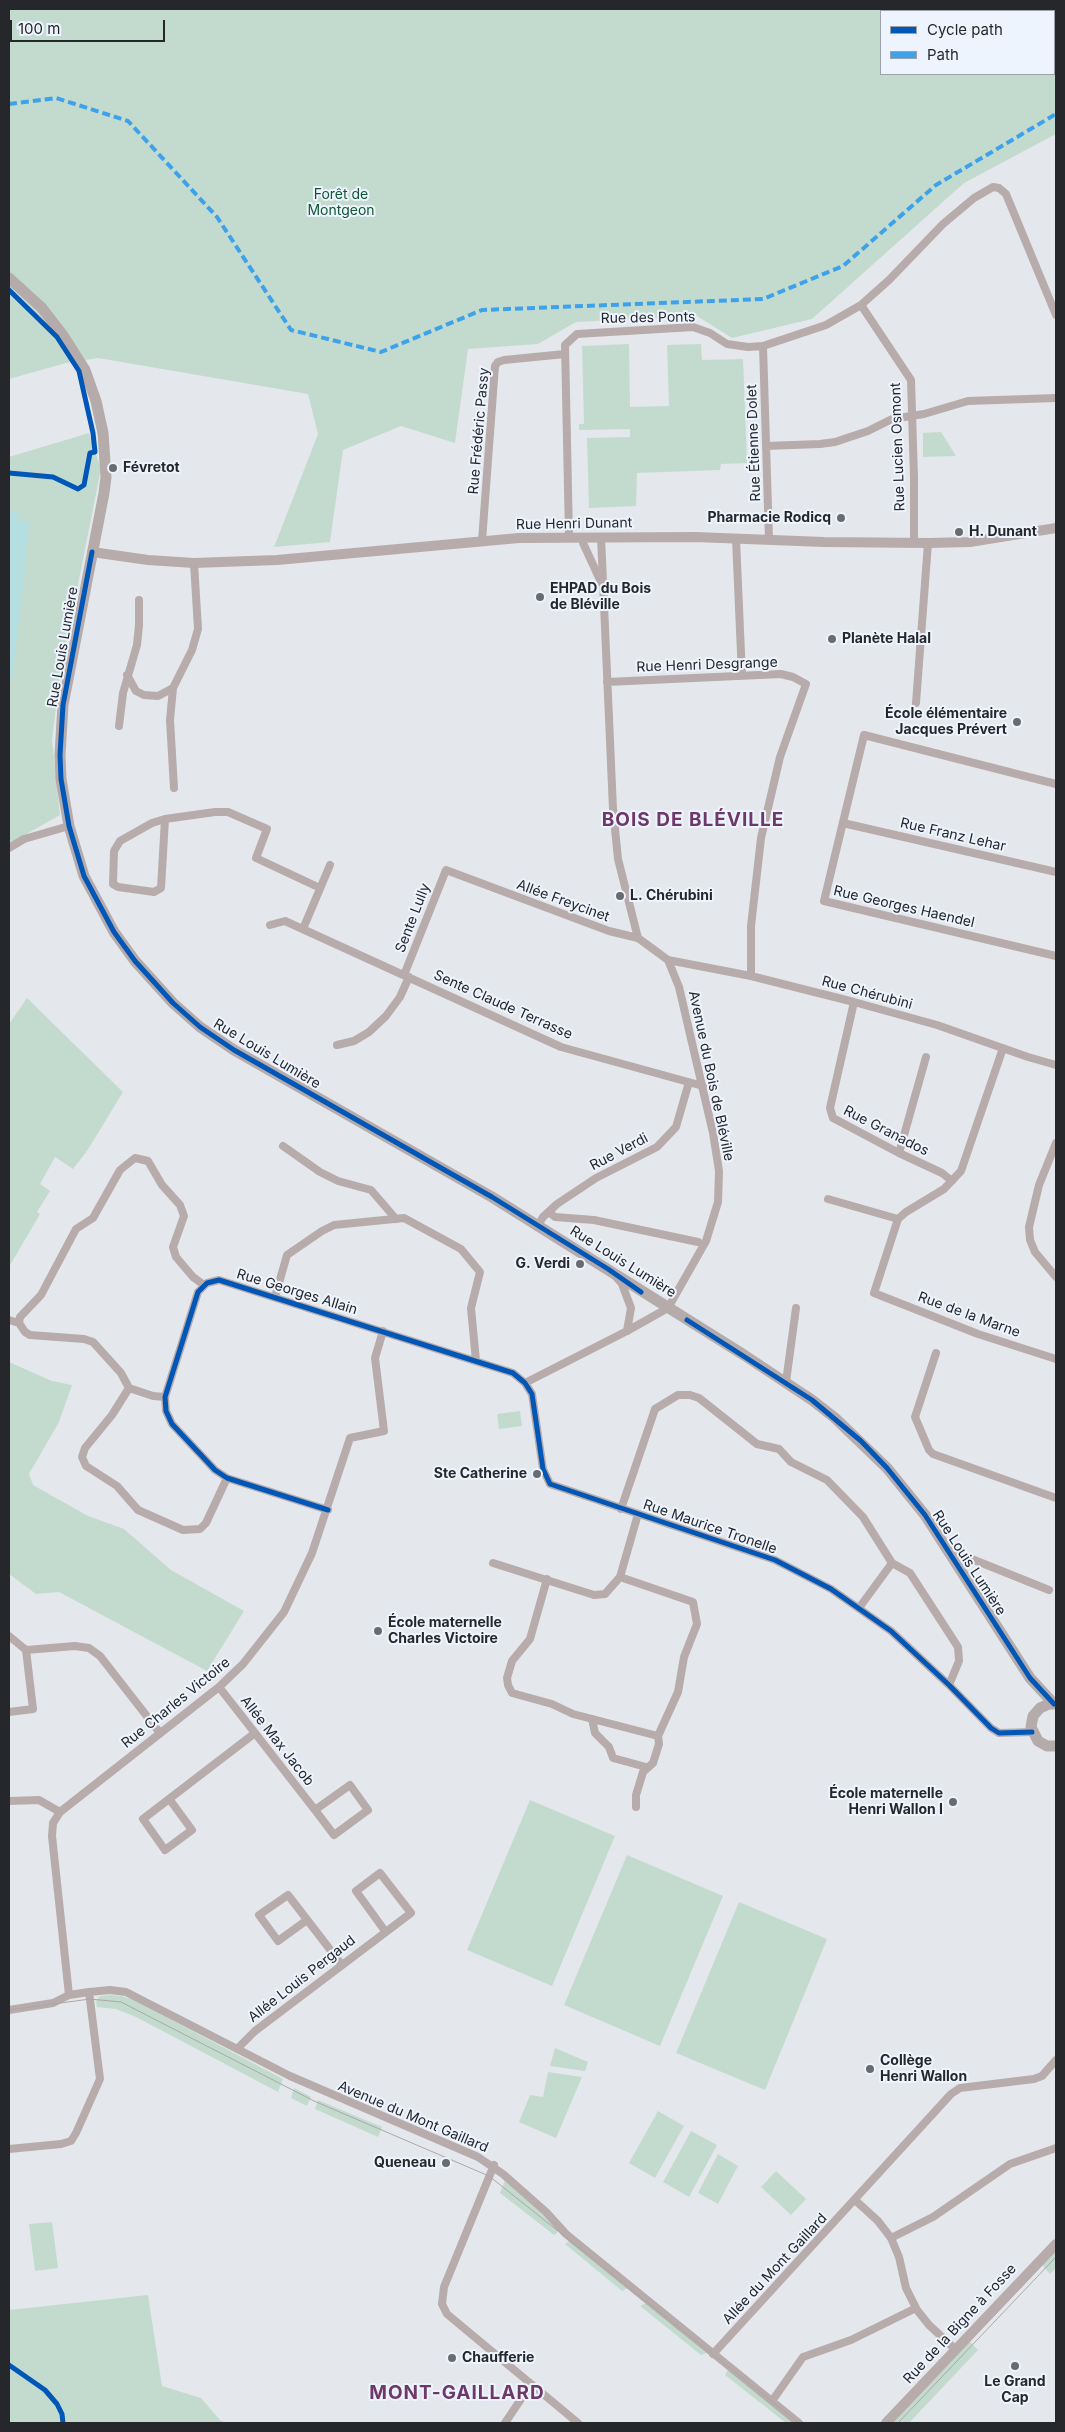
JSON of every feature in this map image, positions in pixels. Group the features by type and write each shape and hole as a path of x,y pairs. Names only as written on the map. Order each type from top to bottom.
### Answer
{"main road":[{"name":"Rue Louis Lumière","path":"9,278 42,308 62,334 85,370 96,401 103,433 106,477 67,679 60,729 61,779 69,826 84,876 114,932 153,982 188,1016 234,1050 492,1198 608,1269 786,1382 835,1418 874,1454 925,1515 1030,1678 1055,1704"},
{"name":"Rue Louis Lumière","path":"1030,1678 1035,1692 1036,1711 1032,1721 1032,1732"},
{"path":"1036,1711 1044,1705 1055,1704"},
{"path":"1032,1732 1042,1744 1056,1746"}],"street":[{"name":"Rue des Ponts","path":"565,354 568,340 583,332 693,327 710,333 727,344 748,348 763,346 826,325 861,305 889,280 943,224 974,198 993,187 999,188 1006,194 1056,314"},
{"name":"Rue Lucien Osmont","path":"861,305 910,380 914,543"},
{"name":"Rue Étienne Dolet","path":"763,346 769,540"},
{"path":"565,354 569,536"},
{"name":"Rue Frédéric Passy","path":"482,541 495,366 498,362 504,360 565,354"},
{"path":"766,446 835,442 868,431 892,418 924,414 968,401 1056,398"},
{"name":"Rue Henri Dunant","path":"92,552 148,560 194,563 277,560 482,541 569,536 928,543 970,542 1056,528"},
{"path":"583,537 583,543 603,586"},
{"path":"601,537 613,809 618,859 638,938"},
{"path":"736,539 742,676"},
{"path":"916,703 928,543"},
{"path":"174,788 170,720 173,688 192,650 198,629 194,563"},
{"path":"119,726 127,676 137,645 140,625 139,600"},
{"name":"Rue Henri Desgrange","path":"607,682 782,674 806,684 780,757 761,838 751,926 751,976"},
{"path":"127,676 136,691 144,694 158,696 173,688"},
{"name":"Rue Georges Haendel","path":"1056,784 864,735 824,901 1056,956"},
{"path":"165,819 161,888 154,892 118,888 113,884 114,851 120,841 165,819 215,812 228,812 267,829 256,858 320,888"},
{"name":"Rue Franz Lehar","path":"843,823 1056,872"},
{"path":"9,848 24,839 69,826"},
{"path":"303,929 330,865"},
{"name":"Allée Freycinet","path":"446,870 609,931 638,938 668,960"},
{"name":"Sente Lully","path":"407,976 446,870"},
{"name":"Sente Claude Terrasse","path":"270,925 285,920 561,1046 703,1086"},
{"name":"Rue Chérubini","path":"668,960 751,976 854,1002 938,1025 1056,1065"},
{"name":"Avenue du Bois de Bléville","path":"668,960 679,987 703,1086 719,1171 718,1202 706,1241 668,1308"},
{"path":"337,1045 354,1041 369,1032 391,1010 407,976"},
{"name":"Rue Granados","path":"854,1002 830,1108 833,1118 899,1153 942,1172 952,1181"},
{"path":"828,1199 898,1219 952,1181 961,1171 1003,1048"},
{"path":"899,1153 926,1057"},
{"name":"Rue Verdi","path":"537,1227 543,1217 557,1204 596,1178 657,1147 676,1127 688,1082"},
{"path":"1056,1142 1039,1185 1030,1227 1030,1240 1035,1252 1056,1277"},
{"path":"283,1146 320,1172 338,1181 371,1190 396,1219"},
{"path":"166,1397 153,1396 129,1388 121,1373 93,1342 30,1335 25,1332 19,1322 20,1317 41,1295 76,1229 93,1218 120,1170 135,1158 148,1161 162,1185 180,1205 184,1216 173,1247 176,1257 204,1286 198,1292 166,1397 166,1411 172,1424 215,1470 227,1478 328,1510"},
{"path":"549,1212 556,1217 594,1220 698,1242"},
{"path":"275,1297 287,1255 322,1231 334,1225 404,1218 461,1249 480,1272 471,1308 476,1361"},
{"name":"Rue de la Marne","path":"898,1219 874,1293 978,1334 1056,1359"},
{"path":"608,1269 622,1284 631,1308 627,1331"},
{"name":"Rue Georges Allain","path":"204,1286 207,1282 219,1280 513,1373 525,1383"},
{"path":"525,1383 668,1308"},
{"path":"786,1382 796,1308"},
{"path":"9,1320 19,1322"},
{"name":"Rue Charles Victoire","path":"60,1812 219,1687 243,1664 284,1612 312,1553 328,1510 350,1438 384,1431 374,1358 383,1331"},
{"path":"936,1353 914,1417 929,1450 933,1454 1056,1498"},
{"name":"Rue Maurice Tronelle","path":"525,1383 532,1394 543,1469 547,1480 567,1491 775,1560 831,1589 891,1631 949,1685 980,1719 999,1733 1032,1732"},
{"path":"129,1388 112,1415 85,1448 82,1457 86,1466 117,1486 138,1510 183,1530 200,1528 206,1523 227,1478"},
{"path":"621,1509 643,1450 655,1410 678,1395 690,1395 699,1398 757,1444 779,1449 791,1462 827,1480 863,1517 892,1563 910,1573 958,1647 959,1661 949,1685"},
{"path":"493,1563 594,1595 604,1594 620,1577 638,1514"},
{"path":"947,1549 1049,1590"},
{"path":"859,1608 892,1563"},
{"path":"620,1577 693,1602 697,1624 684,1657 678,1692 658,1736 653,1763 646,1767 636,1795 636,1807"},
{"path":"547,1579 530,1639 512,1661 507,1678 512,1692 592,1719 658,1736"},
{"path":"9,1636 26,1650 33,1709 9,1712"},
{"path":"26,1650 75,1646 90,1648 100,1656 160,1733"},
{"name":"Allée Max Jacob","path":"219,1687 334,1835 368,1810 350,1785 315,1810"},
{"path":"592,1719 595,1733 609,1747 613,1758 646,1767"},
{"path":"170,1800 192,1830 165,1850 143,1819 255,1733"},
{"path":"9,1800 39,1800 60,1812 53,1823 52,1836 68,1996"},
{"name":"Allée Louis Pergaud","path":"237,2049 255,2031 411,1913 380,1873 356,1891 385,1931"},
{"path":"307,1920 278,1941 259,1915 288,1895 342,1965"},
{"name":"Avenue du Mont Gaillard","path":"9,2010 53,2003 68,1996 89,1992 110,1990 126,1992 319,2090 494,2165 546,2212 566,2234 800,2423"},
{"path":"9,2149 61,2144 71,2141 76,2133 100,2079 89,1992"},
{"name":"Allée du Mont Gaillard","path":"713,2354 942,2103 960,2088 1034,2079 1042,2076 1056,2060"},
{"path":"891,2238 933,2217 1010,2164 1056,2148"},
{"path":"494,2165 444,2288 442,2304 446,2314 578,2423"},
{"path":"855,2200 878,2220 891,2238 899,2257 906,2288 916,2308 928,2325 955,2349"},
{"name":"Rue de la Bigne à Fosse","path":"886,2423 1056,2244"},
{"path":"772,2401 803,2357 851,2340 916,2308"},
{"path":"505,2423 531,2384"}],"green space":[{"name":"Forêt de Montgeon","path":"9,9 1056,9 1056,134 964,183 812,319 732,338 697,316 576,322 538,344 468,349 455,443 401,426 343,450 330,542 274,547 318,434 308,394 98,358 66,363 9,379"},
{"path":"629,344 630,407 669,406 667,345 701,344 702,360 743,359 747,463 721,464 720,470 637,473 636,506 589,508 587,438 630,437 630,429 579,430 579,424 584,424 582,346"},
{"path":"941,432 956,456 923,457 923,433"},
{"path":"89,433 101,469 60,675 52,740 60,815 9,844 9,457"},
{"path":"27,998 123,1092 87,1151 73,1169 55,1157 40,1184 50,1191 37,1212 40,1214 9,1267 9,1024"},
{"path":"9,1362 52,1381 72,1385 59,1422 29,1474 33,1485 88,1516 124,1529 171,1570 244,1611 207,1671 59,1592 36,1594 9,1574"},
{"path":"520,1411 522,1426 499,1429 497,1414"},
{"path":"530,1800 615,1836 552,1986 467,1950"},
{"path":"627,1855 723,1896 660,2046 564,2005"},
{"path":"739,1902 827,1939 765,2090 676,2053"},
{"path":"110,1995 134,2000 283,2079 278,2092 136,2017 116,2009 97,2007 96,2001 100,1996"},
{"path":"555,2048 588,2062 585,2071 550,2066"},
{"path":"548,2072 582,2077 556,2138 519,2122 530,2095 543,2097"},
{"path":"294,2088 311,2097 307,2106 291,2098"},
{"path":"318,2100 382,2127 378,2137 315,2109"},
{"path":"658,2111 684,2126 655,2178 629,2163"},
{"path":"691,2131 717,2145 689,2197 663,2182"},
{"path":"718,2154 738,2166 718,2204 698,2193"},
{"path":"776,2171 806,2199 791,2215 761,2187"},
{"path":"505,2180 556,2227 558,2232 554,2235 500,2193"},
{"path":"52,2222 58,2268 35,2271 29,2224"},
{"path":"569,2241 628,2288 622,2291 565,2244"},
{"path":"1056,2248 1056,2268 1050,2274 1040,2263"},
{"path":"148,2295 162,2386 201,2398 220,2420 226,2423 9,2423 9,2310"},
{"path":"646,2303 706,2353 701,2355 640,2306"},
{"path":"968,2340 978,2350 909,2423 890,2423"},
{"path":"728,2370 795,2423 786,2423 725,2375"}],"water":[{"path":"9,512 19,512 16,517 26,523 29,520 29,528 14,667 9,687"}],"tram line":[{"path":"9,2010 90,1999 121,2002 314,2101 489,2176 799,2423"},
{"path":"898,2423 1056,2257"}],"marked path":[{"path":"9,104 56,98 128,121 217,217 291,330 381,352 482,310 763,299 843,266 936,185 1056,114"}],"cycle path":[{"path":"9,290 57,337 79,371 93,433 95,452 90,453 84,485 78,489 53,477 9,473"},
{"path":"92,552 63,705 60,755 61,779 69,826 84,876 114,932 135,961 173,1003 200,1027 234,1050 492,1197 608,1269 641,1292"},
{"path":"328,1510 227,1478 215,1470 172,1424 166,1411 165,1397 198,1292 207,1283 219,1280 513,1373 525,1383 532,1394 543,1469 550,1484 775,1560 831,1589 891,1631 949,1685 991,1728 999,1733 1032,1732"},
{"path":"687,1320 812,1400 861,1441 887,1468 925,1515 1030,1678 1054,1704"},
{"path":"9,2365 45,2390 57,2404 62,2414 63,2423"}],"place":[{"name":"Févretot","path":"113,468"},
{"name":"Pharmacie Rodicq","path":"841,518"},
{"name":"H. Dunant","path":"959,532"},
{"name":"EHPAD du Bois de Bléville","path":"540,597"},
{"name":"Planète Halal","path":"832,639"},
{"name":"École élémentaire Jacques Prévert","path":"1017,722"},
{"name":"L. Chérubini","path":"620,896"},
{"name":"G. Verdi","path":"580,1264"},
{"name":"Ste Catherine","path":"537,1474"},
{"name":"École maternelle Charles Victoire","path":"378,1631"},
{"name":"École maternelle Henri Wallon I","path":"953,1802"},
{"name":"Collège Henri Wallon","path":"870,2069"},
{"name":"Queneau","path":"446,2163"},
{"name":"Chaufferie","path":"452,2358"},
{"name":"Le Grand Cap","path":"1015,2366"}],"district":[{"name":"BOIS DE BLÉVILLE","path":"693,820"},
{"name":"MONT-GAILLARD","path":"457,2393"}]}
